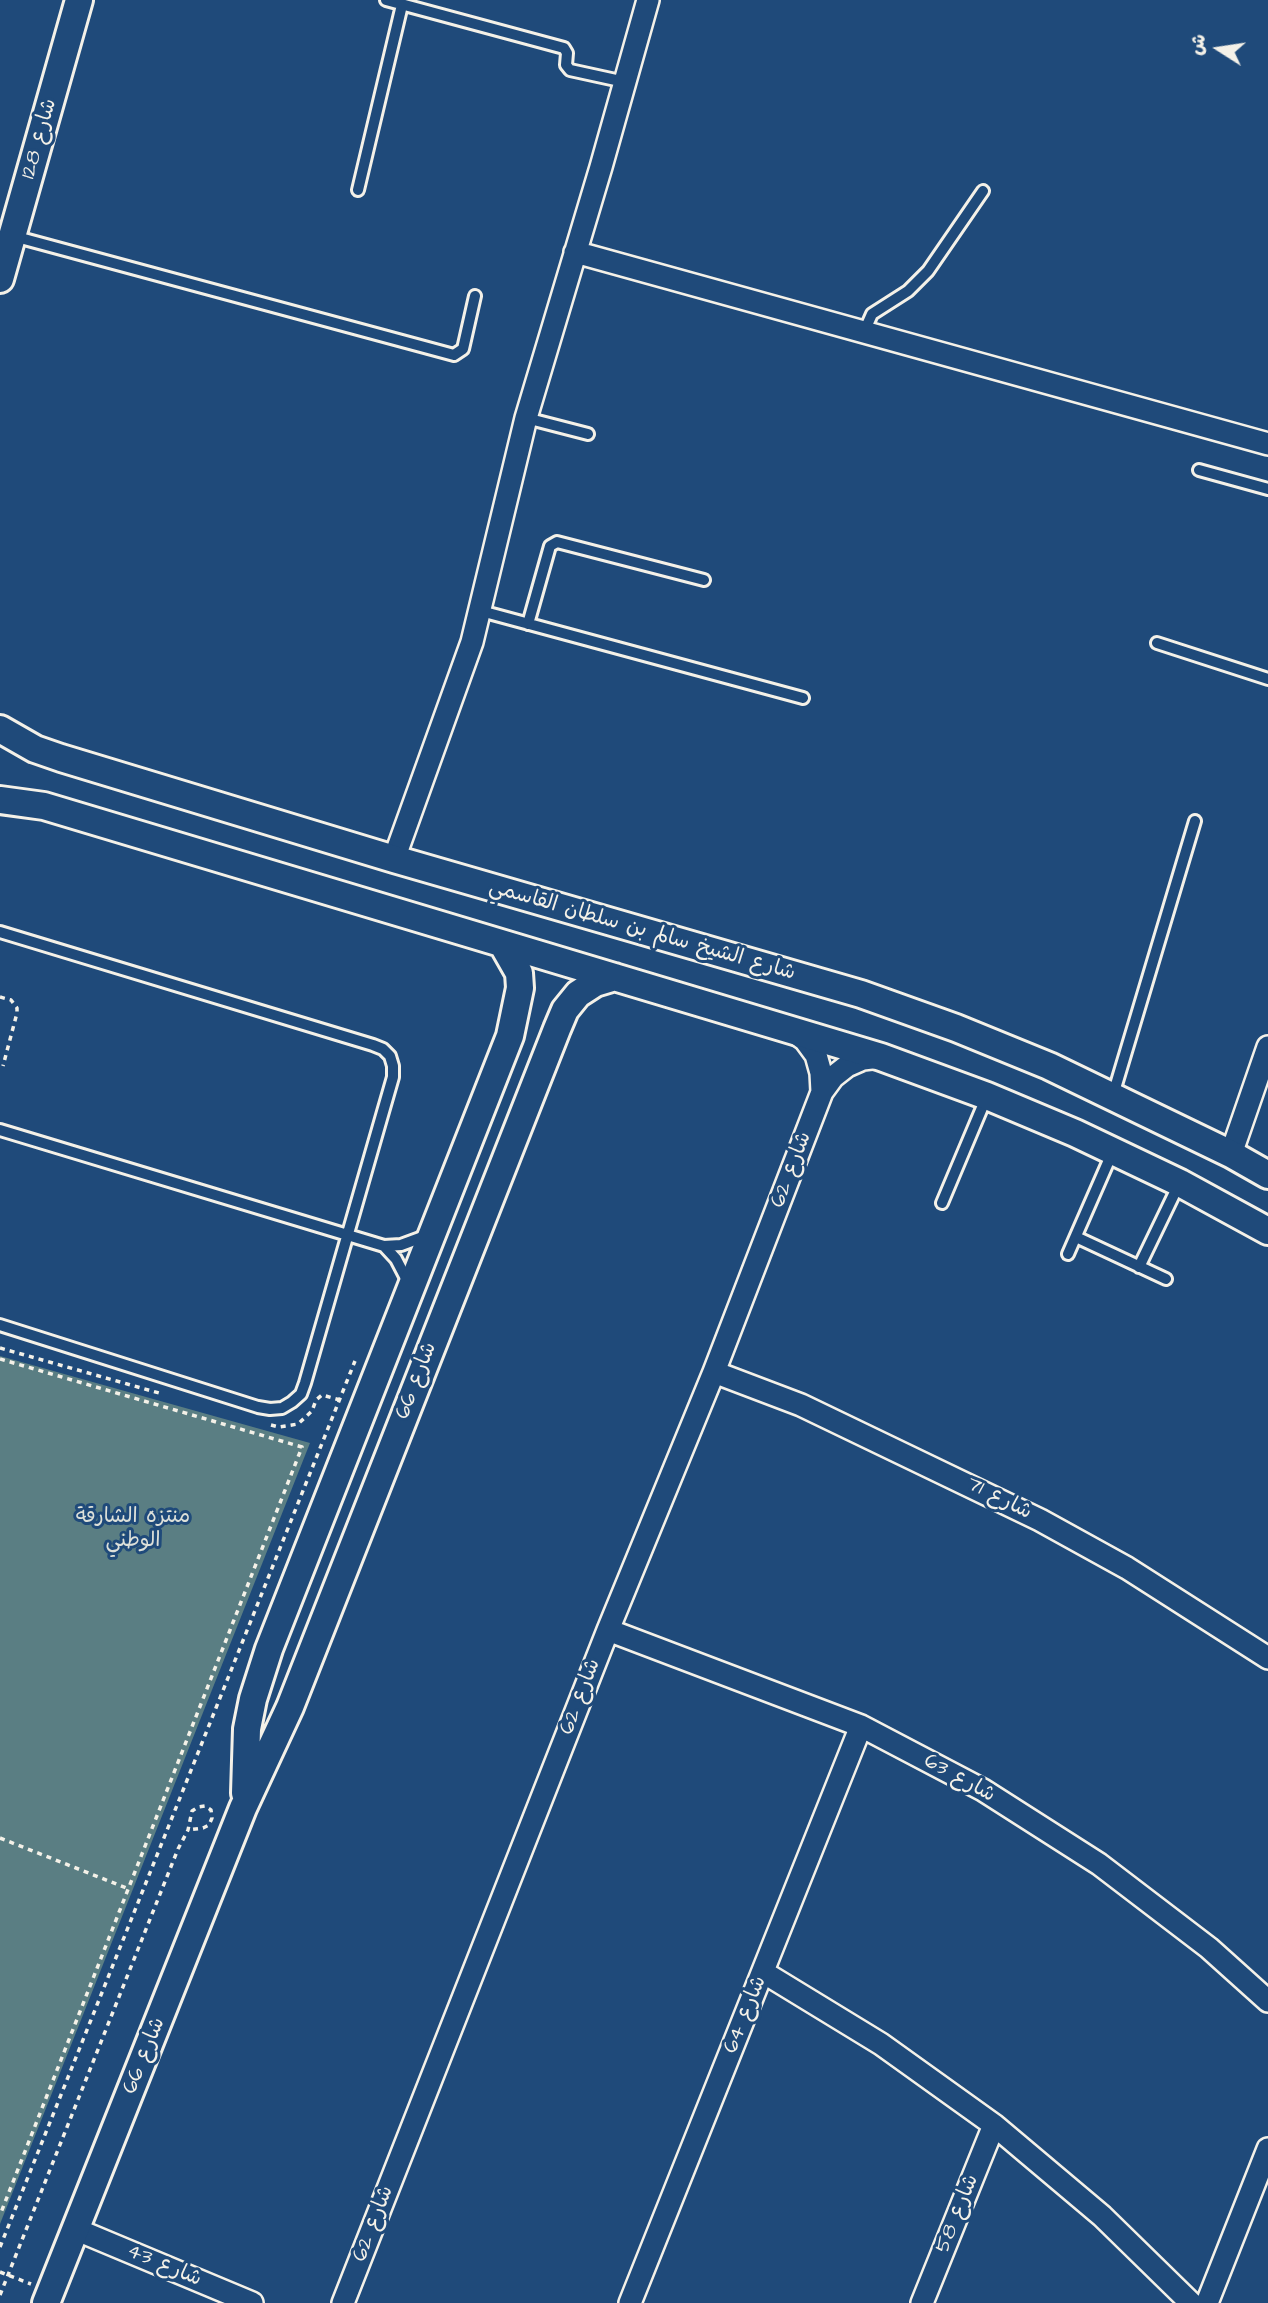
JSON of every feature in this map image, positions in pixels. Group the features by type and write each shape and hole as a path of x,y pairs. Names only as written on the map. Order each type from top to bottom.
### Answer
{"street":[{"name":"شارع 128","path":"0,279 79,0"},
{"path":"394,859 421,780 463,673 481,611 526,418 648,0"},
{"path":"575,252 1268,444"},
{"name":"شارع الشيخ سالم بن سلطان القاسمي","path":"0,729 35,749 61,758 394,859 861,994 956,1028 1049,1066 1113,1095 1268,1175"},
{"path":"0,800 44,806 881,1057 987,1096 1113,1151 1268,1231"},
{"name":"شارع 66","path":"243,1808 247,1729 253,1699 269,1649 510,1036 520,988 519,973 503,945"},
{"name":"شارع 66","path":"48,2297 243,1808 290,1707 532,1087 565,1010 578,994 595,983 615,977"},
{"path":"510,1036 516,1030 524,1028 539,1035 542,1051 532,1087"},
{"path":"790,1028 805,1040 816,1055 822,1091"},
{"path":"1231,1154 1268,1047"},
{"name":"شارع 62","path":"343,2303 608,1630 714,1372 822,1091 833,1077 847,1066 863,1059 881,1057"},
{"name":"شارع 71","path":"714,1372 801,1405 952,1475 1040,1520 1126,1568 1268,1658"},
{"name":"شارع 63","path":"608,1630 861,1727 983,1790 1099,1864 1209,1948 1268,2001"},
{"path":"253,1699 254,1718 265,1725 276,1720 290,1707"},
{"name":"شارع 64","path":"631,2303 861,1727"},
{"path":"763,1972 881,2044 994,2125 1102,2216 1191,2303"},
{"name":"شارع 58","path":"922,2303 994,2125"},
{"path":"1207,2303 1268,2149"},
{"name":"شارع 43","path":"75,2229 252,2303"}],"lane":[{"path":"386,0 564,48 567,53 566,65 570,70 625,82"},
{"path":"358,190 402,5"},
{"path":"864,332 872,314 908,291 928,271 983,191"},
{"path":"12,236 454,355 463,349 475,296"},
{"path":"526,418 589,434"},
{"path":"1199,470 1268,489"},
{"path":"528,624 550,546 557,542 704,580"},
{"path":"481,611 803,698"},
{"path":"1157,643 1268,678"},
{"path":"1113,1095 1195,821"},
{"path":"0,932 383,1049 390,1056 393,1066 393,1077 305,1382 301,1394 292,1402 282,1408 258,1407 0,1325"},
{"path":"943,1203 987,1096"},
{"path":"0,1130 384,1246 401,1245 434,1232"},
{"path":"1068,1254 1113,1151"},
{"path":"1139,1267 1180,1184"},
{"path":"1076,1237 1166,1279"},
{"path":"384,1246 396,1259 411,1288"}],"path":[{"path":"0,997 11,1000 17,1008 3,1066"},
{"path":"0,1359 302,1447 0,2215"},
{"path":"0,2248 355,1362"},
{"path":"0,2295 178,1849 188,1830 192,1811 198,1807 211,1810 209,1825 188,1830"},
{"path":"0,1838 130,1889"},
{"path":"0,2272 48,2297"}],"green space":[{"name":"منتزه الشارقة الوطني","path":"0,1356 310,1443 0,2224"}]}
